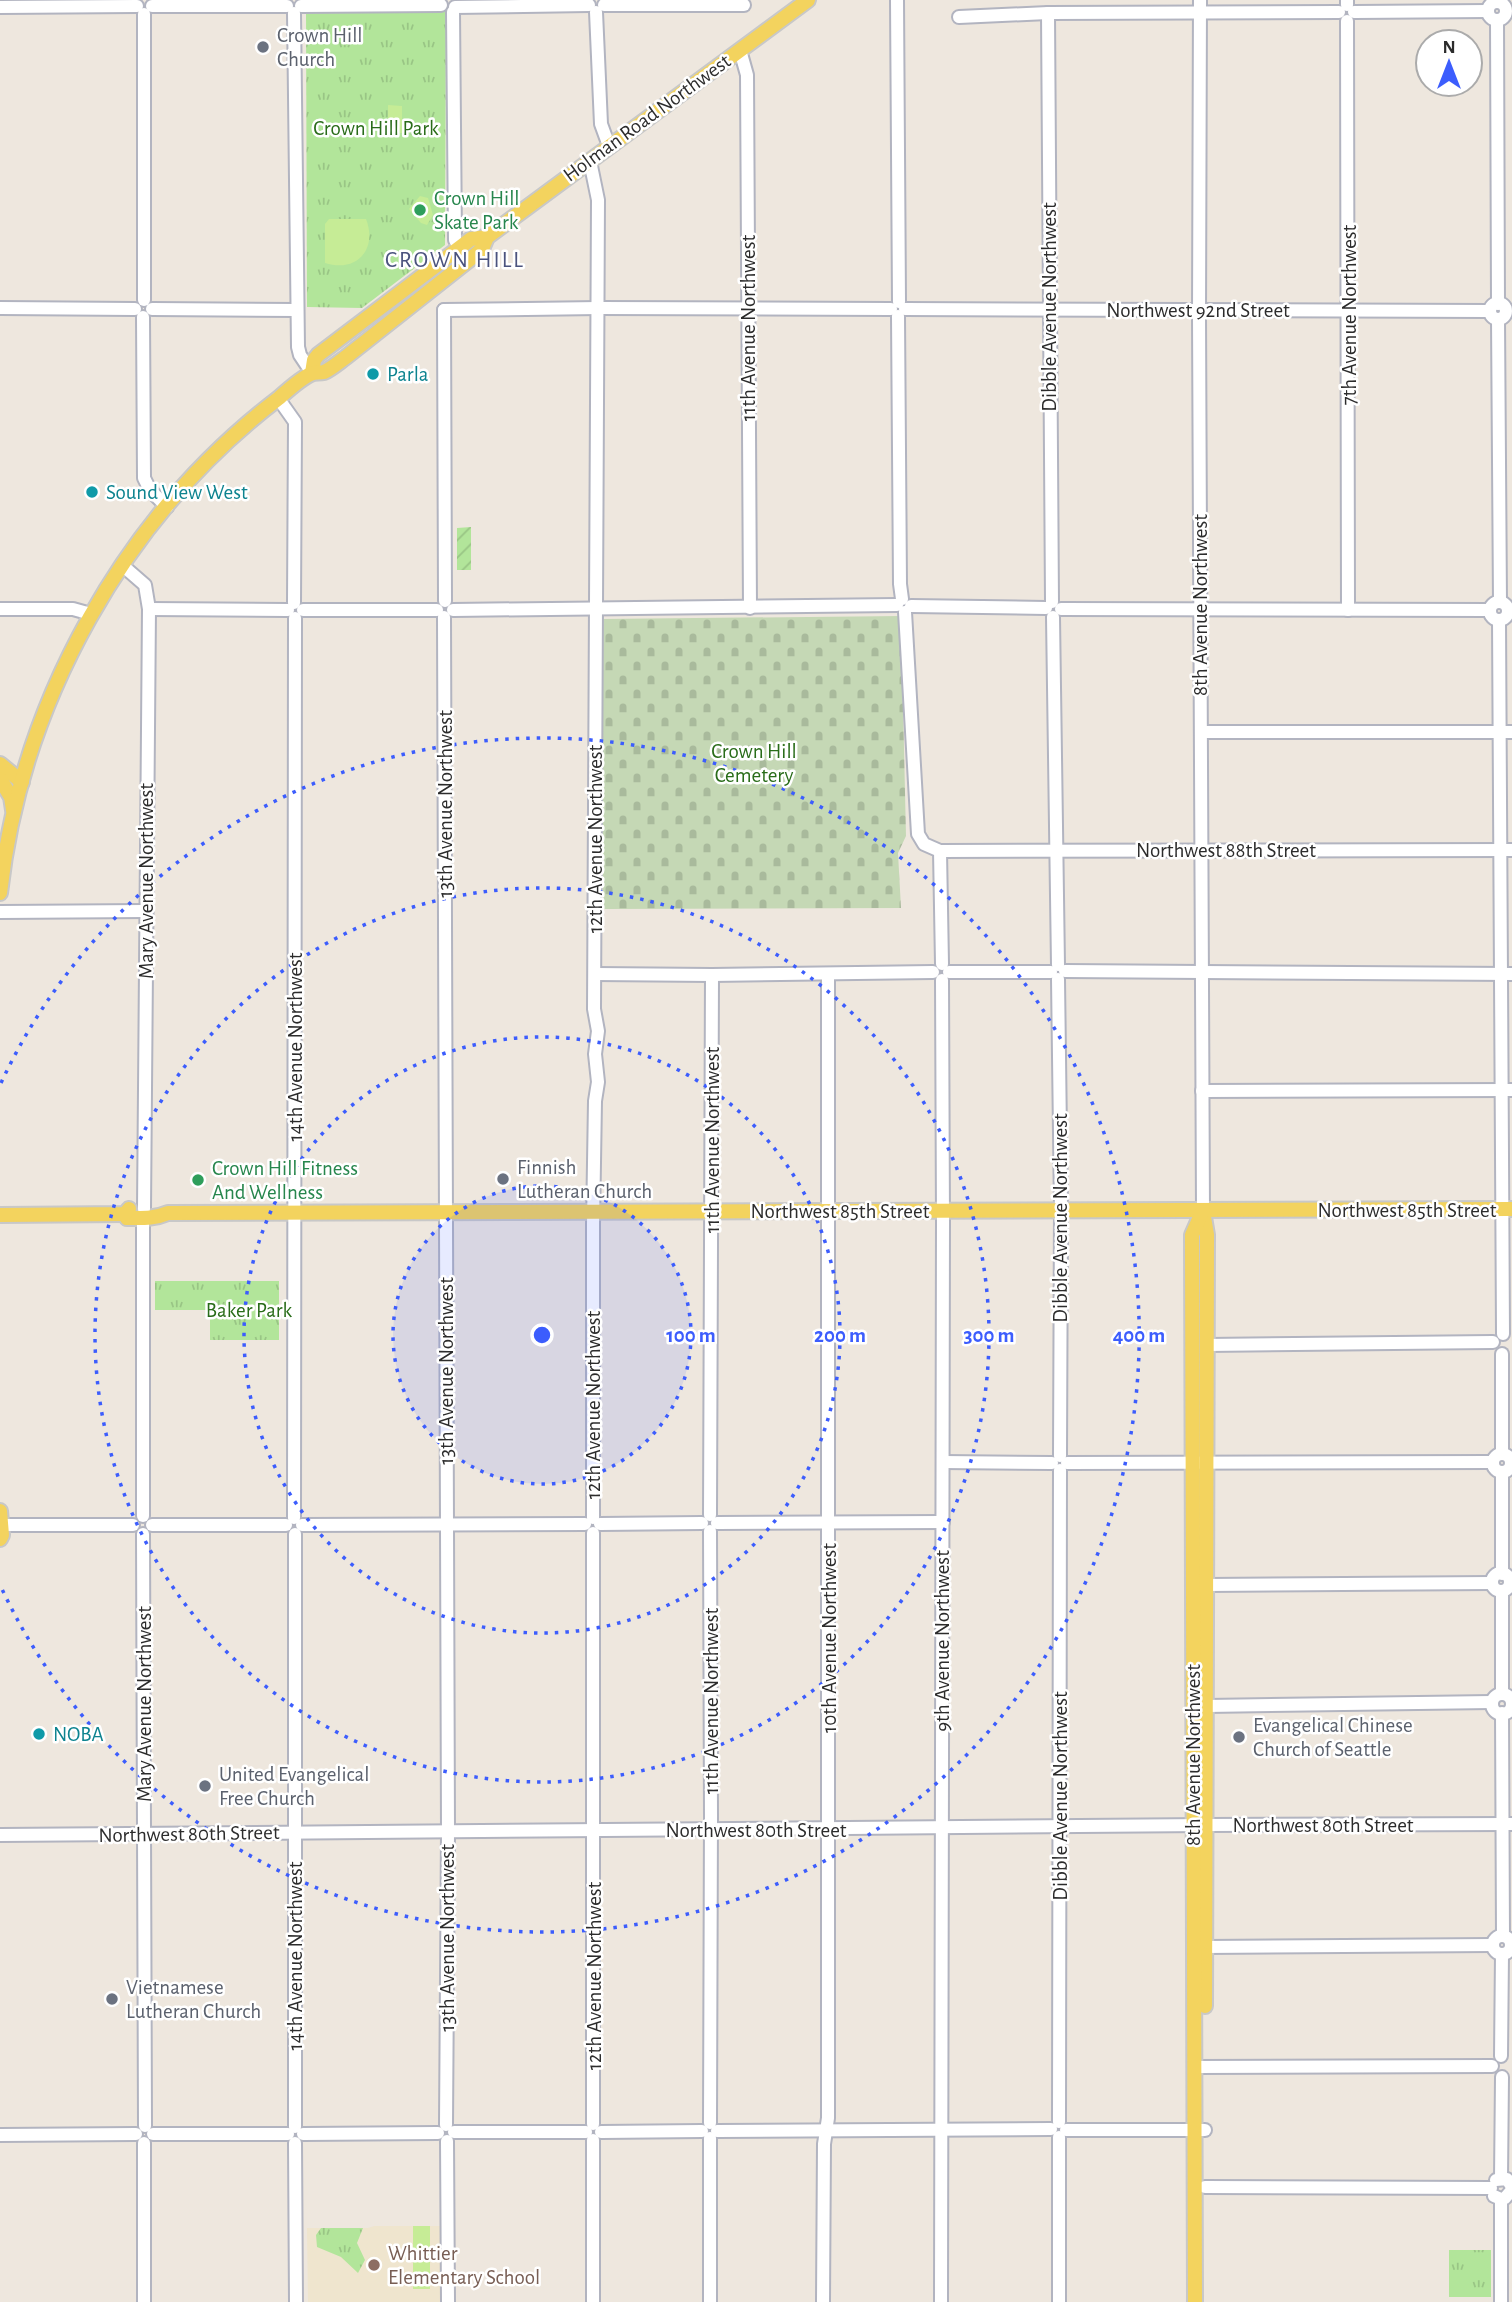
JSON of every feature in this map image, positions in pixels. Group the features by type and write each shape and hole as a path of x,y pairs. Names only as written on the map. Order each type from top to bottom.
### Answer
{"main road":[{"name":"Holman Road Northwest","path":"0,893 13,814 22,782 44,714 66,663 91,614 122,565 167,507 225,444 278,398 312,373 324,372 479,252 487,237 808,0"},
{"name":"Holman Road Northwest","path":"312,373 314,360 318,355 459,247 471,239 487,237"},
{"path":"0,764 22,782"},
{"path":"0,779 11,797 13,814"},
{"name":"Northwest 85th Street","path":"0,1215 125,1214 127,1217 157,1209 167,1213 1508,1209"},
{"name":"8th Avenue Northwest","path":"1195,2302 1200,2130 1200,1463 1207,1345 1207,1235 1203,1210"},
{"name":"8th Avenue Northwest","path":"1200,2067 1205,1947 1200,1825 1207,1706 1207,1585 1192,1235 1203,1210"},
{"name":"8th Avenue Northwest","path":"1200,2130 1205,2187 1205,2302"}],"street":[{"path":"897,0 900,584 904,606 918,834 925,844 940,850"},
{"path":"596,4 601,124 609,146"},
{"path":"145,5 144,478 150,490 167,507"},
{"path":"294,5 298,352 312,373"},
{"path":"449,5 455,240 459,247"},
{"path":"0,7 744,5"},
{"path":"959,17 1200,5 1347,10 1499,10 1508,1209 1503,1338 1494,1349 1507,1352 1504,1700 1509,1710 1502,1713 1507,1824 1502,2062 1496,2075 1507,2073 1501,2178"},
{"name":"8th Avenue Northwest","path":"1200,5 1203,1210"},
{"name":"7th Avenue Northwest","path":"1347,10 1350,310 1348,610"},
{"name":"Dibble Avenue Northwest","path":"1048,13 1049,309 1061,1210 1059,2302"},
{"name":"11th Avenue Northwest","path":"740,50 747,75 750,608"},
{"name":"12th Avenue Northwest","path":"590,161 598,200 593,2302"},
{"path":"431,290 444,310"},
{"path":"0,308 297,310"},
{"name":"Northwest 92nd Street","path":"444,310 598,308 1501,311"},
{"name":"13th Avenue Northwest","path":"444,310 448,2302"},
{"name":"14th Avenue Northwest","path":"278,398 295,422 296,2302"},
{"name":"Mary Avenue Northwest","path":"122,565 145,585 149,609 143,1525 144,2302"},
{"path":"149,609 595,610 904,606 1502,611"},
{"path":"0,609 73,609 91,614"},
{"path":"1201,732 1506,732"},
{"name":"Northwest 88th Street","path":"940,850 1506,850"},
{"name":"9th Avenue Northwest","path":"940,850 943,1211 941,2302"},
{"path":"0,912 145,911"},
{"path":"595,974 1507,974"},
{"name":"10th Avenue Northwest","path":"823,2302 828,1829 828,974"},
{"name":"11th Avenue Northwest","path":"710,2302 712,975"},
{"path":"1202,1090 1507,1090"},
{"path":"1207,1345 1503,1338"},
{"path":"943,1462 1504,1463"},
{"path":"1,1525 943,1522"},
{"path":"1207,1585 1504,1583"},
{"path":"1207,1706 1504,1700"},
{"name":"Northwest 80th Street","path":"0,1835 1507,1824"},
{"path":"1205,1947 1504,1945"},
{"path":"1200,2067 1502,2062"},
{"path":"0,2134 826,2129 1200,2130"},
{"path":"1501,2178 1507,2179 1512,2188 1509,2197 1501,2199 1492,2194 1491,2188 1494,2181 1501,2178"},
{"path":"1205,2187 1491,2188"},
{"path":"1500,2302 1501,2199"}],"shaded area":[{"name":"Whittier Elementary School","path":"440,2226 440,2302 308,2302 307,2228"}],"green space":[{"name":"Crown Hill Park","path":"306,11 446,11 445,245 362,308 307,307"},
{"path":"388,105 402,106 402,133 388,133"},
{"name":"Crown Hill Skate Park","path":"420,196 428,198 433,215 427,225 421,223 409,209"},
{"path":"329,219 366,219 369,240 362,256 355,262 346,265 325,263 325,224"},
{"path":"471,527 471,570 457,570 457,528"},
{"name":"Crown Hill Cemetery","path":"901,616 906,836 898,853 901,908 603,909 602,619"},
{"name":"Baker Park","path":"155,1281 279,1281 279,1340 210,1340 210,1310 155,1310"},
{"path":"413,2226 430,2226 430,2289 413,2289"},
{"path":"321,2228 363,2228 357,2243 365,2260 358,2273 341,2257 317,2247 316,2235"},
{"path":"1449,2250 1491,2250 1491,2297 1449,2297"}],"place":[{"name":"Crown Hill Church","path":"263,47"},
{"name":"Crown Hill Skate Park","path":"420,210"},
{"name":"Parla","path":"373,374"},
{"name":"Sound View West","path":"92,492"},
{"name":"Finnish Lutheran Church","path":"503,1179"},
{"name":"Crown Hill Fitness And Wellness","path":"198,1180"},
{"name":"NOBA","path":"39,1734"},
{"name":"Evangelical Chinese Church of Seattle","path":"1239,1737"},
{"name":"United Evangelical Free Church","path":"205,1786"},
{"name":"Vietnamese Lutheran Church","path":"112,1999"},
{"name":"Whittier Elementary School","path":"374,2265"}],"district":[{"name":"CROWN HILL","path":"455,260"}]}
